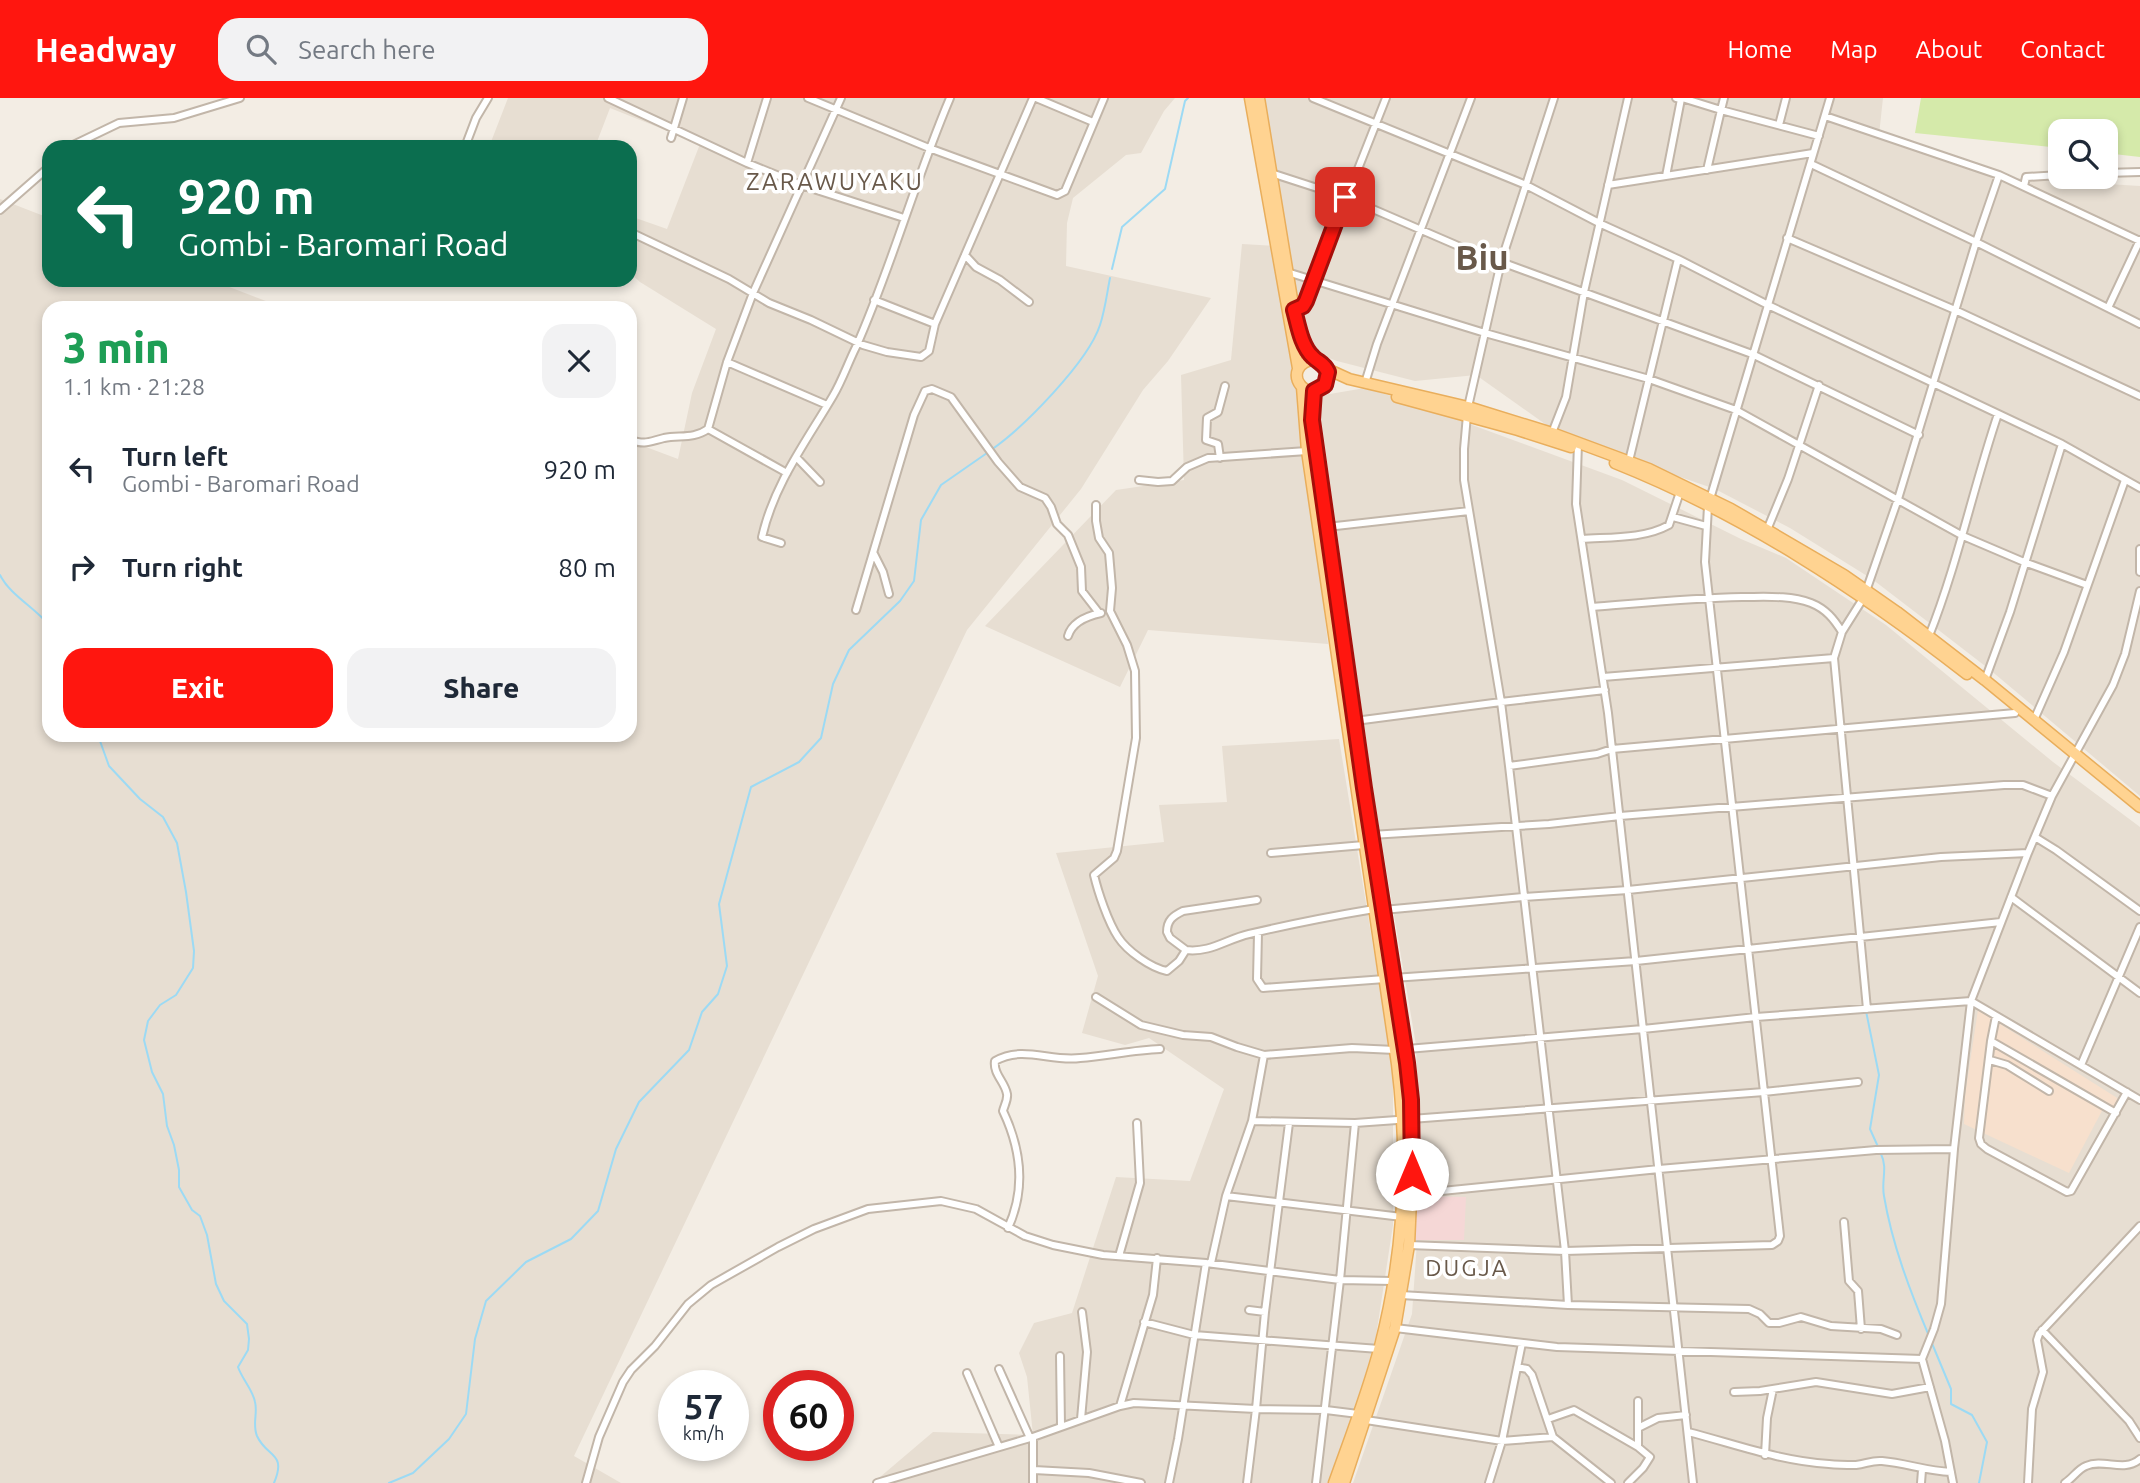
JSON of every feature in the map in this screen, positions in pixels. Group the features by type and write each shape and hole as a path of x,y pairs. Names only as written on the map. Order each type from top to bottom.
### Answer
{"main road":[{"path":"1250,98 1298,369 1297,379 1302,387 1307,451 1348,700 1355,721 1371,835 1378,910"},
{"path":"1259,98 1294,310 1306,346 1315,359 1327,369 1349,379 1552,433 1709,503 1865,593 2015,713 2140,807"},
{"path":"1298,369 1305,361 1315,359"},
{"path":"1325,385 1328,378 1327,369"},
{"path":"1302,387 1314,391 1325,385 1340,383 1468,411 1629,461 1767,530 1929,636 2034,720 2140,813"},
{"path":"1314,391 1312,420 1364,845 1378,910 1400,1049 1412,1194 1409,1245 1395,1328 1334,1483"},
{"path":"1343,1483 1380,1349 1394,1281 1402,1217 1407,1119"}],"street":[{"path":"84,140 119,123 174,118 240,98"},
{"path":"468,140 488,98"},
{"path":"608,98 747,163 801,185 904,218"},
{"path":"671,138 683,98"},
{"path":"747,163 767,98"},
{"path":"808,98 929,148 1057,195 1062,194 1088,140 1104,98"},
{"path":"637,441 651,443 664,438 701,434 708,429 727,362 753,293 841,98"},
{"path":"781,542 762,537 779,484 834,395 858,341 950,98"},
{"path":"637,235 729,279 782,309 887,352 922,357 929,352 935,324 1034,98 1093,122"},
{"path":"1313,98 1526,185 1768,305 2062,444 2140,488"},
{"path":"1294,310 1303,306 1386,98"},
{"path":"1365,383 1392,304 1471,98"},
{"path":"1554,98 1501,262 1468,411 1464,449 1469,511 1509,766 1565,1251 1568,1305"},
{"path":"1552,433 1566,397 1584,292 1628,98"},
{"path":"1666,176 1680,98 1819,136"},
{"path":"1707,170 1724,98"},
{"path":"1779,125 1786,98"},
{"path":"1409,1245 1565,1251 1668,1249 1772,1245 1780,1236 1705,562 1706,526 1709,503 1752,354 1830,98"},
{"path":"1825,116 1999,175 2140,240 2109,308"},
{"path":"1608,185 1813,153"},
{"path":"1811,164 2140,324"},
{"path":"2118,173 2140,172"},
{"path":"0,210 42,173"},
{"path":"1270,173 1345,197 1501,262 1752,354 1919,435"},
{"path":"1867,1009 1834,658 1842,632 1865,593 1898,499 1999,175"},
{"path":"2024,186 2026,177 2048,176"},
{"path":"1787,238 1955,310 2140,397"},
{"path":"965,255 976,267 1000,280 1029,302"},
{"path":"1629,461 1678,259"},
{"path":"1287,272 1485,333 1649,379 1736,410 1963,536 2087,585"},
{"path":"874,300 935,324"},
{"path":"727,362 827,405"},
{"path":"1767,530 1788,479 1819,385"},
{"path":"1220,457 1218,444 1206,440 1205,435 1207,418 1219,412 1225,386"},
{"path":"856,610 914,415 925,391 932,389 951,397 998,462 1020,487 1045,498 1058,524 1068,535 1081,567 1082,592 1099,613"},
{"path":"1929,636 1946,592 1978,474 1998,414"},
{"path":"708,429 787,473"},
{"path":"1985,680 2010,612 2062,444"},
{"path":"1578,446 1576,504 1605,690 1629,890 1693,1483"},
{"path":"1139,480 1172,481 1197,462 1220,457 1307,451"},
{"path":"797,458 820,482"},
{"path":"2034,720 2064,652 2125,480"},
{"path":"1582,539 1639,534 1662,529 1669,525 1673,517 1680,492"},
{"path":"1096,505 1099,538 1109,553 1112,588 1110,611 1127,645 1135,671 1136,738 1117,852 1114,858 1094,874 1117,936 1135,953 1155,967 1167,971 1179,961 1186,950"},
{"path":"1326,527 1469,511"},
{"path":"1673,517 1706,526"},
{"path":"2140,548 2140,572"},
{"path":"874,554 883,572 889,594"},
{"path":"1953,1483 1922,1359 1941,1304 1954,1149 1971,1001 2052,796 2113,685 2125,654 2140,591"},
{"path":"1592,607 1709,598 1783,597 1809,602 1831,615 1842,632"},
{"path":"1068,636 1073,626 1081,620 1110,611"},
{"path":"1602,677 1834,658"},
{"path":"1355,721 1605,690"},
{"path":"1509,766 1597,754 1612,749 2015,713"},
{"path":"1371,835 1515,827 1620,816 1849,799 1931,789 2023,785 2052,796"},
{"path":"2035,837 2140,911"},
{"path":"1271,853 1364,845"},
{"path":"1257,901 1183,911 1169,920 1167,932 1170,938 1186,950 1205,950 1303,921 1378,910 1629,890 1941,857 2028,853"},
{"path":"2011,897 2140,993"},
{"path":"1258,933 1257,979 1263,988 1636,961 2001,922"},
{"path":"2081,1065 2140,927"},
{"path":"1096,997 1141,1025 1183,1035 1211,1037 1264,1055 1352,1048 1400,1049 1971,1001 2140,1100"},
{"path":"1996,1016 1979,1138 1981,1144 2067,1192 2074,1189 2127,1092"},
{"path":"1991,1041 2116,1114"},
{"path":"1008,1228 1017,1200 1020,1166 1003,1111 1007,1100 1006,1091 995,1069 995,1061 1023,1053 1035,1053 1051,1058 1080,1058 1160,1049"},
{"path":"1169,1483 1209,1263 1226,1196 1251,1121 1264,1055"},
{"path":"1990,1060 2007,1065 2049,1091"},
{"path":"1251,1121 1355,1123 1548,1110 1858,1082"},
{"path":"1119,1256 1140,1183 1137,1123"},
{"path":"1247,1483 1269,1272 1289,1123"},
{"path":"1316,1483 1348,1210 1355,1123"},
{"path":"1412,1194 1876,1150 1954,1149"},
{"path":"1226,1196 1402,1217"},
{"path":"586,1483 599,1437 623,1382 688,1304 710,1285 814,1229 868,1209 941,1200 976,1209 1008,1228 1053,1245 1103,1255 1209,1263 1340,1280 1394,1281"},
{"path":"1844,1222 1849,1281 1858,1291 1861,1328"},
{"path":"2028,1483 2032,1409 2043,1372 2037,1340 2042,1330 2140,1226"},
{"path":"1120,1406 1156,1283 1157,1258"},
{"path":"1401,1295 1568,1305 1749,1309 1760,1314 1769,1323 1801,1317 1831,1326 1881,1329 1897,1335"},
{"path":"1250,1310 1265,1312"},
{"path":"1082,1312 1087,1352 1082,1419"},
{"path":"1144,1322 1194,1335 1380,1349"},
{"path":"1395,1328 1522,1343 1679,1352 1922,1359"},
{"path":"2042,1330 2129,1421 2140,1438"},
{"path":"1489,1483 1502,1441 1522,1343"},
{"path":"1060,1356 1061,1426"},
{"path":"1517,1367 1531,1372 1553,1437 1611,1483"},
{"path":"999,1369 1031,1437 1033,1483"},
{"path":"967,1373 999,1447"},
{"path":"1734,1392 1773,1390 1816,1382 1892,1394 1930,1387"},
{"path":"1765,1455 1767,1418 1773,1390"},
{"path":"1638,1401 1638,1447"},
{"path":"877,1483 1031,1437 1120,1406 1148,1403 1326,1410 1502,1441 1553,1437"},
{"path":"1548,1419 1574,1410 1638,1447 1650,1457 1628,1483"},
{"path":"1638,1428 1658,1418 1686,1415"},
{"path":"1688,1432 1765,1455 1831,1465 1882,1461 1922,1470 1951,1472"},
{"path":"2064,1483 2090,1464 2126,1466 2135,1464 2140,1459"},
{"path":"1034,1470 1089,1473 1141,1483"},
{"path":"1921,1483 1922,1470"}],"shaded area":[{"path":"508,98 1175,98 1164,111 1141,153 1126,155 1073,198 1067,223 1066,266 1211,298 1168,361 1143,390 1081,489 967,630 574,1456 621,1483 0,1483 0,199 42,215 42,287 229,287 266,301 42,301 42,742 637,742 637,444 678,459 692,393 716,329 637,279 637,218 667,229 700,144 610,108 598,140 492,140"},
{"path":"1266,98 1883,98 1879,135 1995,177 2048,180 2048,189 2118,189 2118,185 2140,186 2140,796 1989,669 1872,579 1790,528 1715,489 1562,436 1476,375 1415,381 1315,353 1294,294 1264,123"},
{"path":"1242,244 1278,246 1308,467 1328,644 1148,630 1120,687 985,626 1116,490 1184,480 1181,375 1231,360"},
{"path":"1365,388 1622,480 1741,539 1786,558 1886,625 2053,762 2140,827 2140,1483 1353,1483 1412,1314 1420,1198 1416,1045 1374,797 1318,396"},
{"path":"1339,739 1393,1068 1393,1225 1376,1336 1358,1401 1330,1483 873,1483 933,1432 1033,1435 1027,1377 1019,1353 1034,1323 1072,1313 1116,1177 1190,1181 1224,1089 1149,1038 1125,1045 1082,1033 1098,976 1056,853 1164,842 1159,805 1227,802 1222,746"},
{"path":"1978,1010 2122,1101 2115,1115 2104,1107 2069,1173 1964,1124 1965,1095"},
{"path":"1417,1196 1466,1197 1464,1240 1414,1240"}],"green space":[{"path":"1921,98 2140,98 2140,157 2118,154 2118,119 2048,119 2048,147 1915,133"}],"waterway":[{"path":"1112,269 1122,227 1165,189 1185,101 1188,98"},
{"path":"991,450 1036,411 1082,357 1100,325 1110,278"},
{"path":"389,1483 413,1473 449,1439 466,1414 475,1339 486,1301 526,1262 571,1239 598,1211 616,1149 639,1102 689,1050 702,1012 718,994 727,966 719,904 751,787 799,762 821,738 833,684 849,650 900,601 914,581 921,520 941,485 987,453"},
{"path":"0,575 10,589 42,618"},
{"path":"100,742 109,766 140,799 163,817 177,843 194,951 193,968 176,995 160,1005 148,1021 144,1040 152,1072 163,1094 167,1126 179,1170 179,1187 192,1210 200,1216 207,1235 216,1284 224,1301 247,1324 248,1350 238,1367 254,1398 257,1436 277,1460 274,1483"},
{"path":"1866,1011 1879,1075 1870,1129 1879,1149"},
{"path":"1881,1154 1884,1164 1884,1196 1892,1232 1929,1336"},
{"path":"1931,1341 1951,1389 1951,1404 1972,1415 1987,1442 1979,1483"}],"district":[{"name":"ZARAWUYAKU","path":"835,181"},
{"name":"Biu","path":"1482,257"},
{"name":"DUGJA","path":"1467,1267"}],"route":[{"path":"1345,197 1306,301 1303,306 1294,310 1309,352 1328,372 1325,385 1314,391 1312,420 1392,978 1407,1063 1411,1100 1412,1174"}]}
